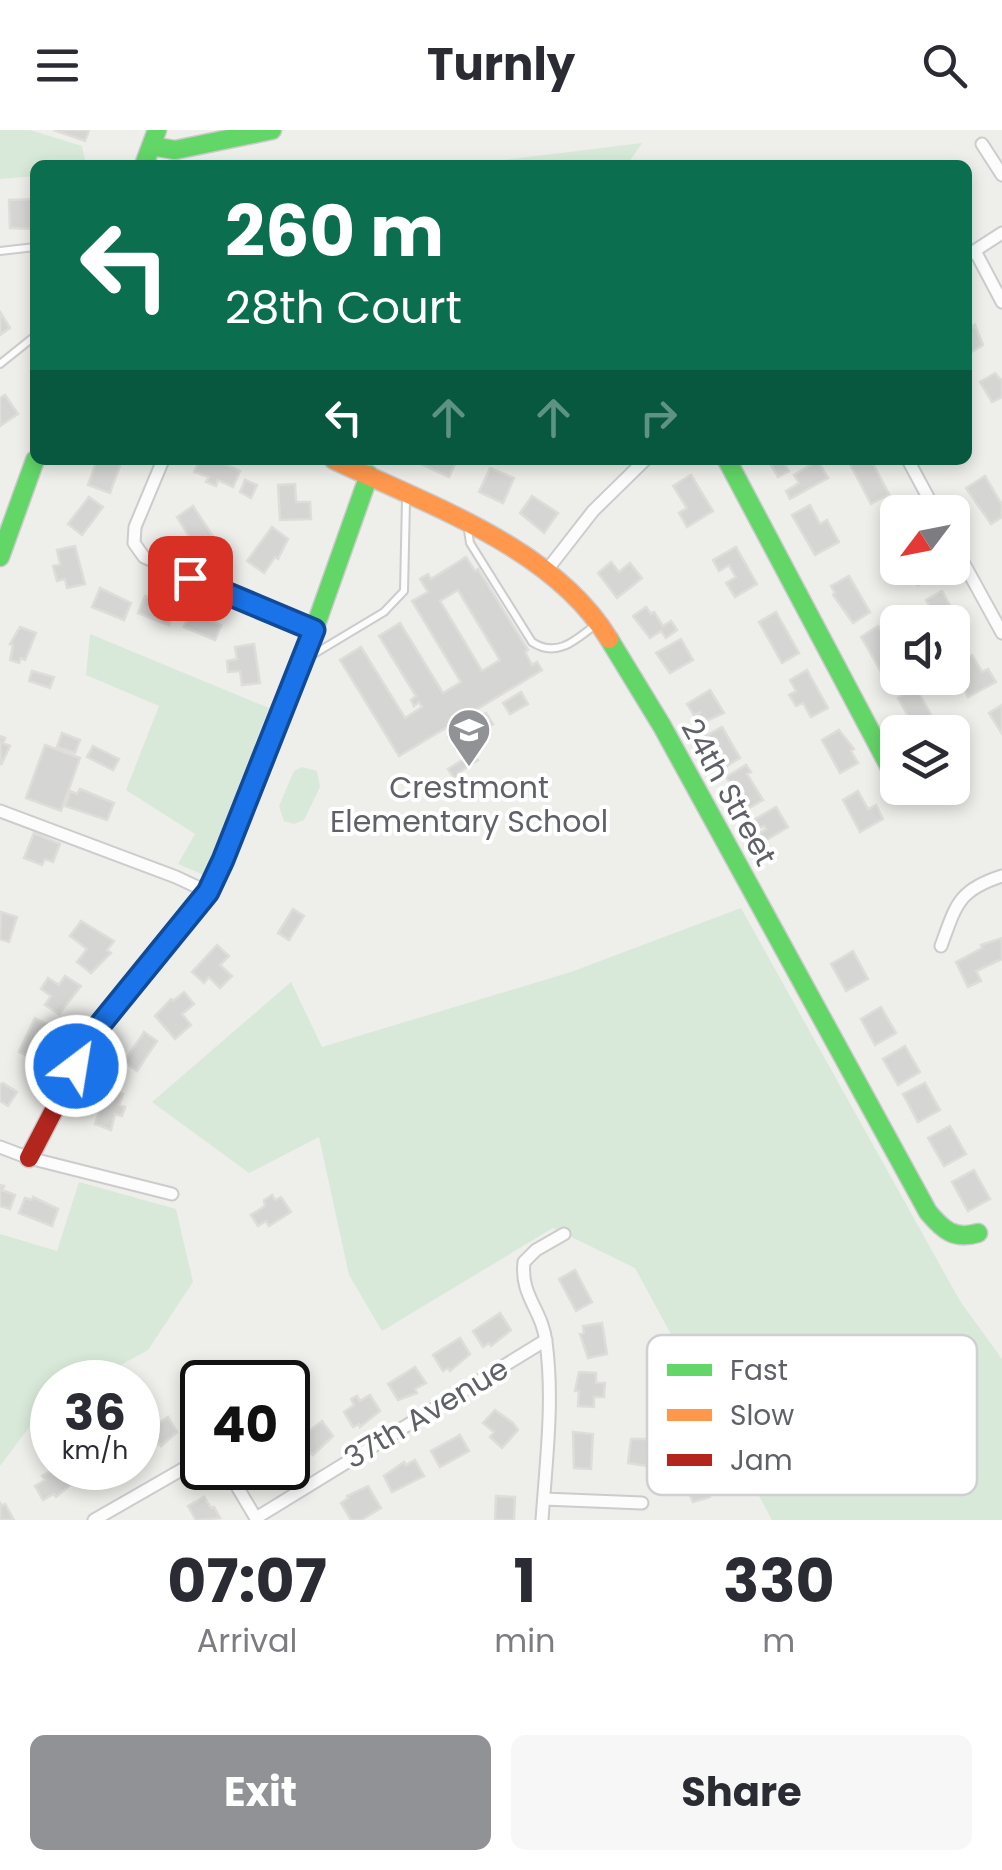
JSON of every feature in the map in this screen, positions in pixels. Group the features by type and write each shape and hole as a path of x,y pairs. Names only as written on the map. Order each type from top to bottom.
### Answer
{"street":[{"path":"154,138 175,150 272,130"},
{"path":"982,144 1002,175"},
{"path":"972,252 1002,233"},
{"path":"972,255 1002,302"},
{"path":"0,557 33,465"},
{"path":"161,465 135,528 134,543 144,556 314,630"},
{"name":"24th Street","path":"346,465 468,524 547,570 599,622 662,726 928,1212 948,1235 964,1238 978,1233"},
{"path":"547,570 593,511 640,465"},
{"path":"730,465 880,749"},
{"path":"911,465 927,495"},
{"path":"29,1158 95,1031 208,892 314,630 369,475"},
{"path":"970,575 1002,633"},
{"path":"0,811 208,892"},
{"path":"941,946 957,904 966,892 1002,876"},
{"path":"0,1148 172,1194"},
{"path":"542,1520 548,1404 546,1340 522,1282 524,1262 564,1234"},
{"name":"37th Avenue","path":"257,1519 546,1340"},
{"path":"94,1520 180,1471"},
{"path":"239,1490 257,1519"},
{"path":"544,1498 642,1503"}],"lane":[{"path":"0,251 30,248"},
{"path":"0,364 30,340"},
{"path":"301,662 384,612 404,592 406,494"},
{"path":"468,524 470,543 532,642 544,650 560,649 599,622"}],"green space":[{"path":"0,130 30,130 82,146 85,160 30,160 30,176 0,179"},
{"path":"642,143 630,160 504,160"},
{"path":"90,634 269,708 204,875 178,864 195,834 126,790 159,706 86,675"},
{"path":"302,767 317,771 320,787 304,820 294,824 284,821 279,806 294,771"},
{"path":"741,908 960,1301 1002,1359 1002,1520 772,1520 758,1495 977,1495 977,1335 671,1335 635,1268 553,1228 382,1331 349,1275 319,1137 249,1173 152,1102 291,982 322,1047 571,972"},
{"path":"79,1182 176,1209 193,1282 148,1350 130,1360 30,1360 30,1426 0,1466 0,1234 57,1251"}],"building":[{"path":"54,130 89,130 85,141"},
{"path":"30,199 30,229 10,228 9,200"},
{"path":"0,312 10,328 0,335"},
{"path":"972,325 975,325 983,345 972,352"},
{"path":"995,373 1002,381 1002,397 992,402 980,382"},
{"path":"5,395 18,414 0,426 0,398"},
{"path":"95,465 120,465 110,493 88,485"},
{"path":"198,465 226,465 240,471 233,487 218,480 216,486 206,482 209,477 194,472"},
{"path":"423,465 455,465 449,477"},
{"path":"771,465 785,465 789,471 778,477"},
{"path":"811,465 820,465 828,478 790,499 786,491 799,483 794,475"},
{"path":"851,465 874,465 889,494 880,495 871,504"},
{"path":"490,468 514,478 503,503 479,492"},
{"path":"691,475 713,511 687,527 679,513 687,508 673,486"},
{"path":"985,476 1002,505 1002,517 991,524 966,488"},
{"path":"245,480 257,485 251,498 240,492"},
{"path":"295,484 296,502 310,502 311,519 280,520 278,485"},
{"path":"532,496 558,513 544,533 520,513"},
{"path":"89,497 103,507 82,535 68,524"},
{"path":"810,505 820,524 827,520 839,542 815,555 792,515"},
{"path":"193,506 214,538 197,549 177,517"},
{"path":"272,527 288,539 278,559 275,557 264,573 247,561"},
{"path":"75,546 85,584 67,588 65,579 57,581 53,566 60,564 57,550"},
{"path":"736,547 757,584 735,597 726,583 736,577 729,565 719,571 713,560"},
{"path":"466,557 475,571 478,569 528,650 525,652 532,665 537,662 542,670 399,756 340,660 361,647 405,718 422,707 419,702 414,706 411,700 416,696 379,636 400,623 443,693 461,682 412,601 428,592 420,579 428,574 431,579","holes":["458,590 500,660 482,671 440,601"]},
{"path":"611,562 619,572 630,563 642,578 617,598 598,573"},
{"path":"849,576 870,612 853,623 831,586"},
{"path":"100,588 131,603 124,620 92,607"},
{"path":"942,591 950,605 929,605 926,600"},
{"path":"153,595 175,608 169,625 138,613 145,596"},
{"path":"646,607 663,626 671,621 677,630 666,638 661,631 650,638 633,616"},
{"path":"190,612 210,617 209,620 221,625 215,640 184,627"},
{"path":"776,612 799,653 782,663 759,622"},
{"path":"878,626 880,629 880,670 861,637"},
{"path":"20,627 36,633 25,660 21,658 19,663 10,660 10,644"},
{"path":"681,639 693,660 670,673 656,653"},
{"path":"254,644 260,683 242,685 240,671 228,672 227,661 237,659 235,647"},
{"path":"970,656 982,672 988,669 996,682 968,697 970,695"},
{"path":"807,670 828,708 811,717 803,703 796,706 789,695 796,691 790,680"},
{"path":"32,671 54,677 50,688 29,681"},
{"path":"710,690 724,713 700,724 695,716 701,712 694,715 687,704"},
{"path":"521,692 528,704 510,714 503,703"},
{"path":"920,695 931,715 908,715 898,698"},
{"path":"1002,705 1002,734 989,713"},
{"path":"486,713 493,724 476,735 469,724"},
{"path":"465,726 473,739 456,750 448,737"},
{"path":"722,727 740,758 725,767 704,737"},
{"path":"839,730 854,749 851,751 858,763 840,773 822,740"},
{"path":"62,733 80,740 75,753 57,747"},
{"path":"0,736 10,746 1,765"},
{"path":"45,745 80,758 61,811 26,798"},
{"path":"93,746 119,759 113,770 87,757"},
{"path":"474,753 478,760 455,779 448,769"},
{"path":"746,765 751,772 747,774 763,800 746,810 726,777"},
{"path":"80,789 114,803 107,820 65,806 70,791 77,794"},
{"path":"858,791 868,809 876,805 883,819 860,832 843,800"},
{"path":"776,807 788,827 763,842 758,834 766,829 757,829 752,821"},
{"path":"34,833 60,844 53,862 45,859 42,865 24,858"},
{"path":"293,909 304,916 289,940 278,933"},
{"path":"1,912 17,917 9,942 0,939"},
{"path":"81,921 114,941 107,950 111,953 91,973 77,962 87,949 70,936"},
{"path":"1002,938 1002,959 976,971 981,981 968,987 956,962 982,948 981,945"},
{"path":"217,945 229,956 220,965 232,976 220,988 209,977 204,983 192,972"},
{"path":"853,951 868,979 846,991 831,964"},
{"path":"65,976 81,986 59,1014 45,1005 51,996 41,989 48,978 59,985"},
{"path":"184,992 194,1004 182,1014 191,1025 175,1039 155,1016"},
{"path":"881,1007 896,1033 875,1045 861,1019"},
{"path":"35,1018 51,1026 32,1058 19,1052"},
{"path":"144,1032 157,1041 137,1071 124,1062"},
{"path":"905,1046 920,1072 898,1085 883,1059"},
{"path":"3,1083 17,1092 8,1106 0,1101"},
{"path":"925,1083 940,1110 918,1122 903,1094"},
{"path":"107,1089 123,1094 119,1105 125,1107 122,1116 115,1114 111,1130 95,1124"},
{"path":"950,1126 966,1154 944,1166 928,1138"},
{"path":"974,1170 990,1199 968,1211 952,1182"},
{"path":"0,1185 4,1186 2,1190 15,1195 10,1209 0,1206"},
{"path":"272,1195 275,1200 281,1197 291,1212 269,1226 266,1221 258,1226 251,1215 265,1206 264,1200"},
{"path":"33,1197 58,1209 52,1226 19,1213 25,1198"},
{"path":"575,1270 592,1302 576,1311 559,1279"},
{"path":"500,1313 511,1330 491,1346 489,1343 483,1347 473,1331"},
{"path":"602,1323 607,1354 588,1358 580,1334 584,1333 583,1326"},
{"path":"460,1338 470,1354 450,1371 443,1371 433,1355"},
{"path":"415,1367 426,1383 415,1389 417,1393 398,1400 388,1384"},
{"path":"579,1372 596,1373 596,1383 605,1383 604,1397 594,1397 594,1407 578,1406 579,1391 575,1391"},
{"path":"370,1395 380,1411 360,1427 353,1427 344,1412 354,1405 351,1399 357,1396 360,1401"},
{"path":"495,1410 518,1430 502,1448 490,1437 494,1432 483,1423"},
{"path":"168,1417 177,1432 161,1446 160,1444 160,1422"},
{"path":"322,1421 333,1436 313,1455 310,1454 310,1430"},
{"path":"573,1432 593,1434 591,1469 574,1468"},
{"path":"460,1435 469,1451 440,1467 431,1451"},
{"path":"631,1439 647,1439 647,1466 628,1463"},
{"path":"415,1460 424,1476 392,1492 384,1476 404,1462 406,1465"},
{"path":"368,1486 381,1508 361,1520 351,1520 341,1503"},
{"path":"37,1490 64,1490 56,1497 54,1494 43,1500"},
{"path":"690,1495 709,1495 710,1497 693,1502"},
{"path":"496,1496 515,1497 514,1520 495,1520"},
{"path":"204,1497 220,1518 196,1520 188,1506"},
{"path":"0,1503 5,1504 14,1520 0,1520"}],"traffic: fast":[{"path":"146,160 157,130"},
{"path":"151,146 175,150 272,130"},
{"path":"0,557 33,465"},
{"path":"730,465 880,749"},
{"path":"186,919 208,892 223,860 314,630 369,475"},
{"path":"609,639 662,726 928,1212 950,1232 978,1233"}],"traffic: slow":[{"path":"345,465 448,512 522,554 585,607 609,639"}],"traffic: jam":[{"path":"29,1158 95,1031 186,919"}],"place":[{"name":"Crestmont Elementary School","path":"469,768"}],"route":[{"path":"76,1066 95,1031 144,966 208,892 314,630 190,578"}]}
